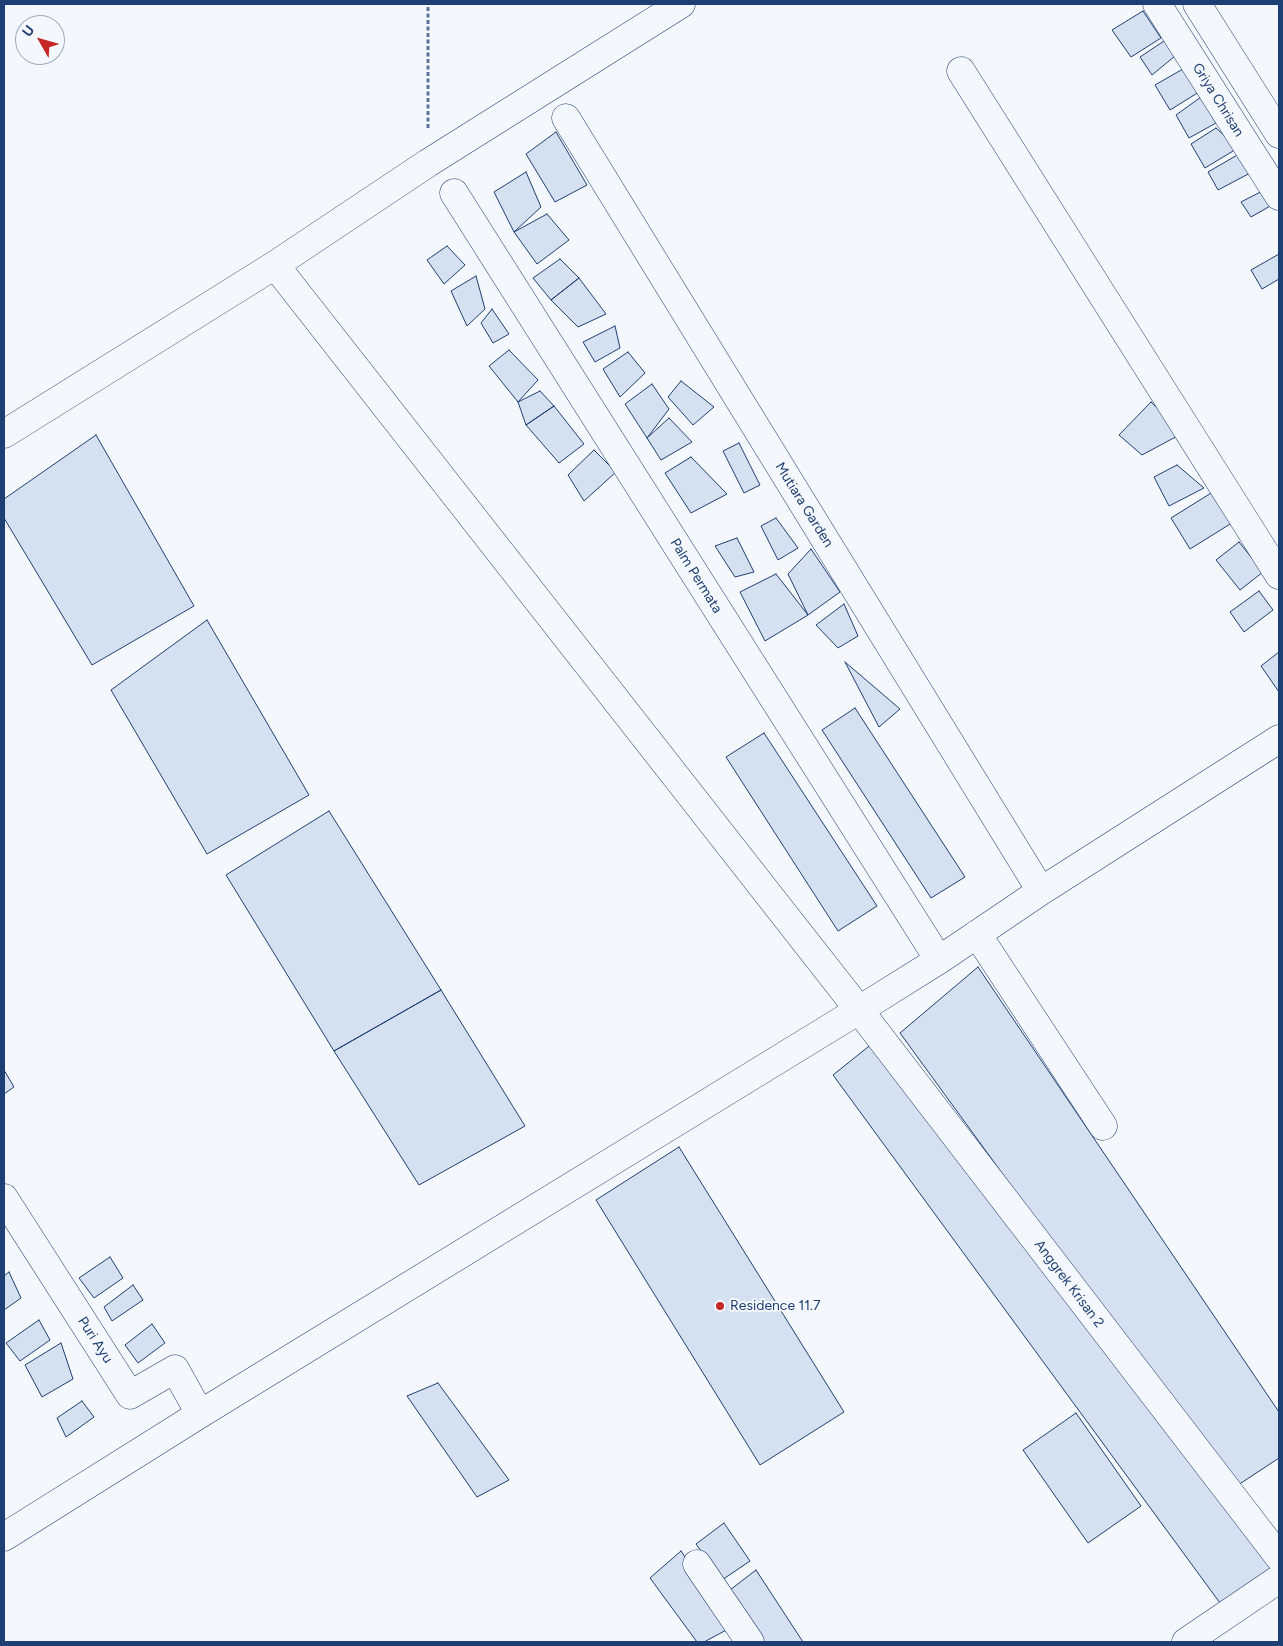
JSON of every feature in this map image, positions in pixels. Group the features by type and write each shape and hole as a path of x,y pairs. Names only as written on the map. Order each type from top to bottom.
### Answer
{"street":[{"path":"4,434 274,265 428,163 681,4"},
{"name":"Griya Chrisan","path":"1157,4 1279,196"},
{"path":"1197,4 1279,134"},
{"path":"961,71 1279,575"},
{"name":"Mutiara Garden","path":"566,118 1040,891"},
{"name":"Palm Permata","path":"454,193 939,960"},
{"name":"Anggrek Krisan 2","path":"274,265 859,1010 1279,1558"},
{"path":"4,1537 200,1414 939,960 1040,891 1279,739"},
{"path":"977,934 1103,1126"},
{"name":"Puri Ayu","path":"4,1198 130,1395 175,1370 200,1414"},
{"path":"698,1564 750,1642"},
{"path":"1186,1642 1279,1579"}],"path":[{"path":"428,4 428,163"}],"building":[{"path":"1143,11 1161,38 1131,57 1112,30"},
{"path":"1167,39 1175,56 1152,75 1140,57"},
{"path":"1183,69 1199,92 1170,110 1155,85"},
{"path":"1201,97 1216,123 1189,138 1176,115"},
{"path":"1216,128 1238,148 1205,168 1191,144"},
{"path":"556,132 587,185 555,202 526,154"},
{"path":"1239,154 1252,172 1218,190 1208,172"},
{"path":"526,172 541,207 514,232 494,192"},
{"path":"1270,187 1279,201 1251,217 1241,202"},
{"path":"547,214 569,240 537,264 514,232"},
{"path":"447,246 465,265 444,284 427,260"},
{"path":"1279,254 1279,279 1262,289 1251,270"},
{"path":"560,259 579,278 551,300 533,278"},
{"path":"476,276 485,309 467,326 451,291"},
{"path":"579,278 606,314 578,327 551,300"},
{"path":"492,309 509,334 493,343 481,323"},
{"path":"615,326 620,348 595,362 583,342"},
{"path":"509,350 538,380 518,402 489,366"},
{"path":"628,352 645,373 620,397 603,369"},
{"path":"681,381 714,407 693,425 668,397"},
{"path":"652,384 669,409 647,438 625,404"},
{"path":"540,391 554,406 526,425 518,402"},
{"path":"1151,402 1183,433 1142,455 1119,435"},
{"path":"554,406 584,444 559,463 526,425"},
{"path":"669,418 692,442 661,460 647,438"},
{"path":"96,435 194,606 92,665 4,518 4,499"},
{"path":"739,443 760,485 744,493 723,451"},
{"path":"594,450 616,472 584,501 568,475"},
{"path":"691,457 727,494 691,513 665,473"},
{"path":"1177,465 1204,488 1169,506 1154,477"},
{"path":"1216,490 1235,521 1190,549 1171,518"},
{"path":"776,518 798,548 778,560 761,526"},
{"path":"737,538 754,572 735,577 715,546"},
{"path":"1239,542 1263,572 1240,590 1216,560"},
{"path":"811,549 840,592 808,615 788,574"},
{"path":"776,574 808,615 765,641 740,592"},
{"path":"1259,591 1273,610 1244,632 1230,612"},
{"path":"844,604 858,636 838,648 816,625"},
{"path":"207,620 309,795 207,854 111,690"},
{"path":"1279,652 1279,692 1261,666"},
{"path":"845,662 900,709 879,727"},
{"path":"855,708 965,877 931,898 822,730"},
{"path":"764,733 877,906 838,931 726,757"},
{"path":"329,811 441,990 334,1051 226,875"},
{"path":"978,967 1279,1412 1279,1458 1232,1489 900,1033"},
{"path":"441,990 525,1126 419,1185 334,1051"},
{"path":"873,1043 1277,1566 1220,1603 833,1075"},
{"path":"4,1070 14,1087 4,1094"},
{"name":"Residence 11.7","path":"679,1147 844,1412 760,1465 596,1200"},
{"path":"110,1257 123,1278 94,1298 79,1278"},
{"path":"9,1272 21,1298 4,1310 4,1276"},
{"path":"133,1285 143,1300 112,1321 104,1307"},
{"path":"39,1320 50,1340 20,1361 6,1343"},
{"path":"152,1324 165,1343 138,1363 125,1345"},
{"path":"61,1343 73,1379 42,1397 25,1365"},
{"path":"438,1383 509,1480 477,1497 407,1396"},
{"path":"82,1401 94,1417 66,1437 57,1418"},
{"path":"1076,1413 1141,1506 1088,1543 1023,1450"},
{"path":"724,1523 750,1561 722,1580 696,1544"},
{"path":"681,1551 732,1627 704,1642 697,1642 650,1578"},
{"path":"756,1570 803,1642 764,1642 730,1590"}],"place":[{"name":"Residence 11.7","path":"720,1306"}]}
